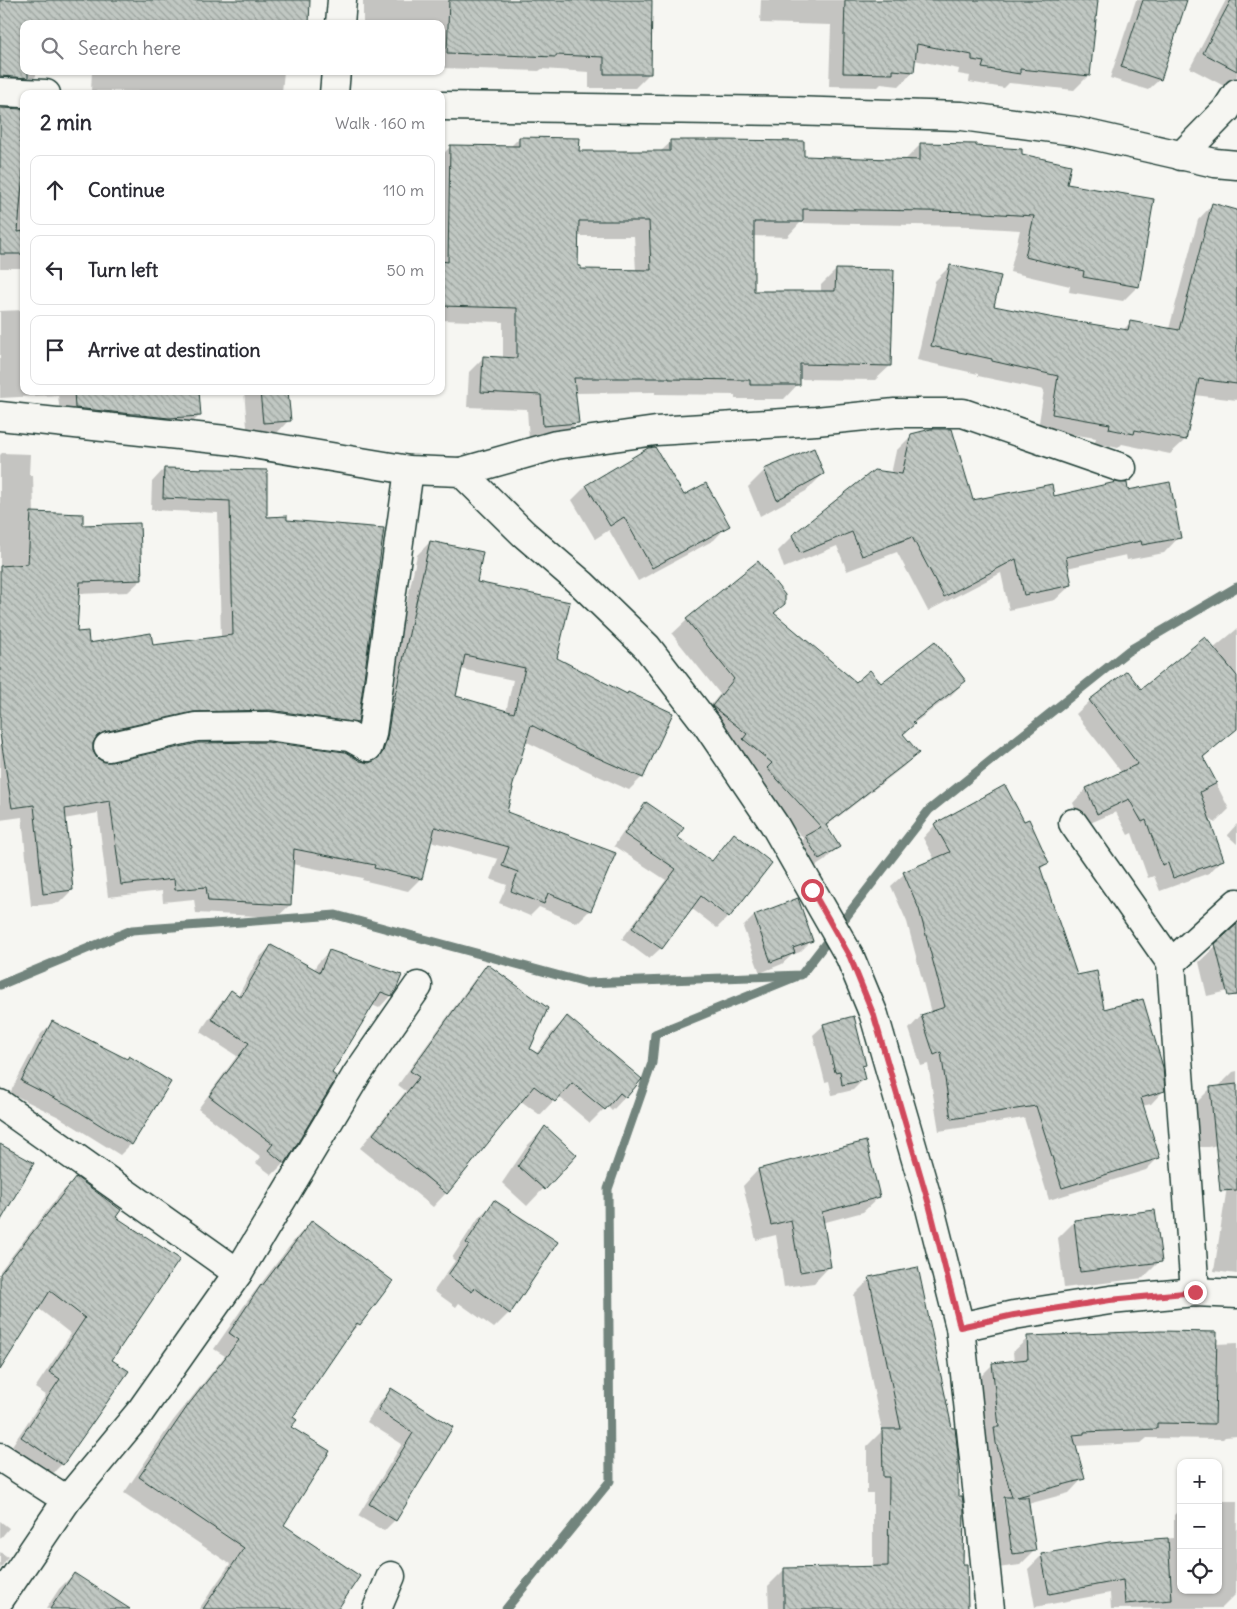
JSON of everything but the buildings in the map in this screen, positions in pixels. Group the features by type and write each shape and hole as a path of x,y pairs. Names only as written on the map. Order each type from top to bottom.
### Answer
{"street":[{"path":"340,20 342,0"},
{"path":"334,90 336,75"},
{"path":"0,92 20,93"},
{"path":"1181,156 1226,110 1237,93"},
{"path":"445,106 962,116 1074,132 1214,163 1237,165"},
{"path":"0,416 236,441 409,470 460,472 556,445 656,431 816,421 895,413 964,413 1122,468"},
{"path":"108,747 196,727 268,726 350,737 368,748 372,734 409,470"},
{"path":"460,472 524,534 582,584 647,647 707,725 774,824 850,957 874,1016 930,1208 960,1327 990,1609"},
{"path":"1072,824 1171,963 1195,1292"},
{"path":"1171,963 1237,903"},
{"path":"0,1599 67,1500 140,1412 238,1273 357,1074 418,986"},
{"path":"0,1104 238,1273"},
{"path":"960,1327 1014,1315 1110,1300 1195,1292 1237,1294"},
{"path":"0,1457 67,1500"},
{"path":"377,1609 391,1576"}],"waterway":[{"path":"0,985 132,930 336,915 586,983 801,975 929,810 1128,651 1237,587"},
{"path":"506,1609 610,1481 608,1189 652,1063 655,1034 795,977"}],"route":[{"path":"812,890 850,957 874,1016 930,1208 960,1327 1014,1315 1110,1300 1195,1292"}]}
